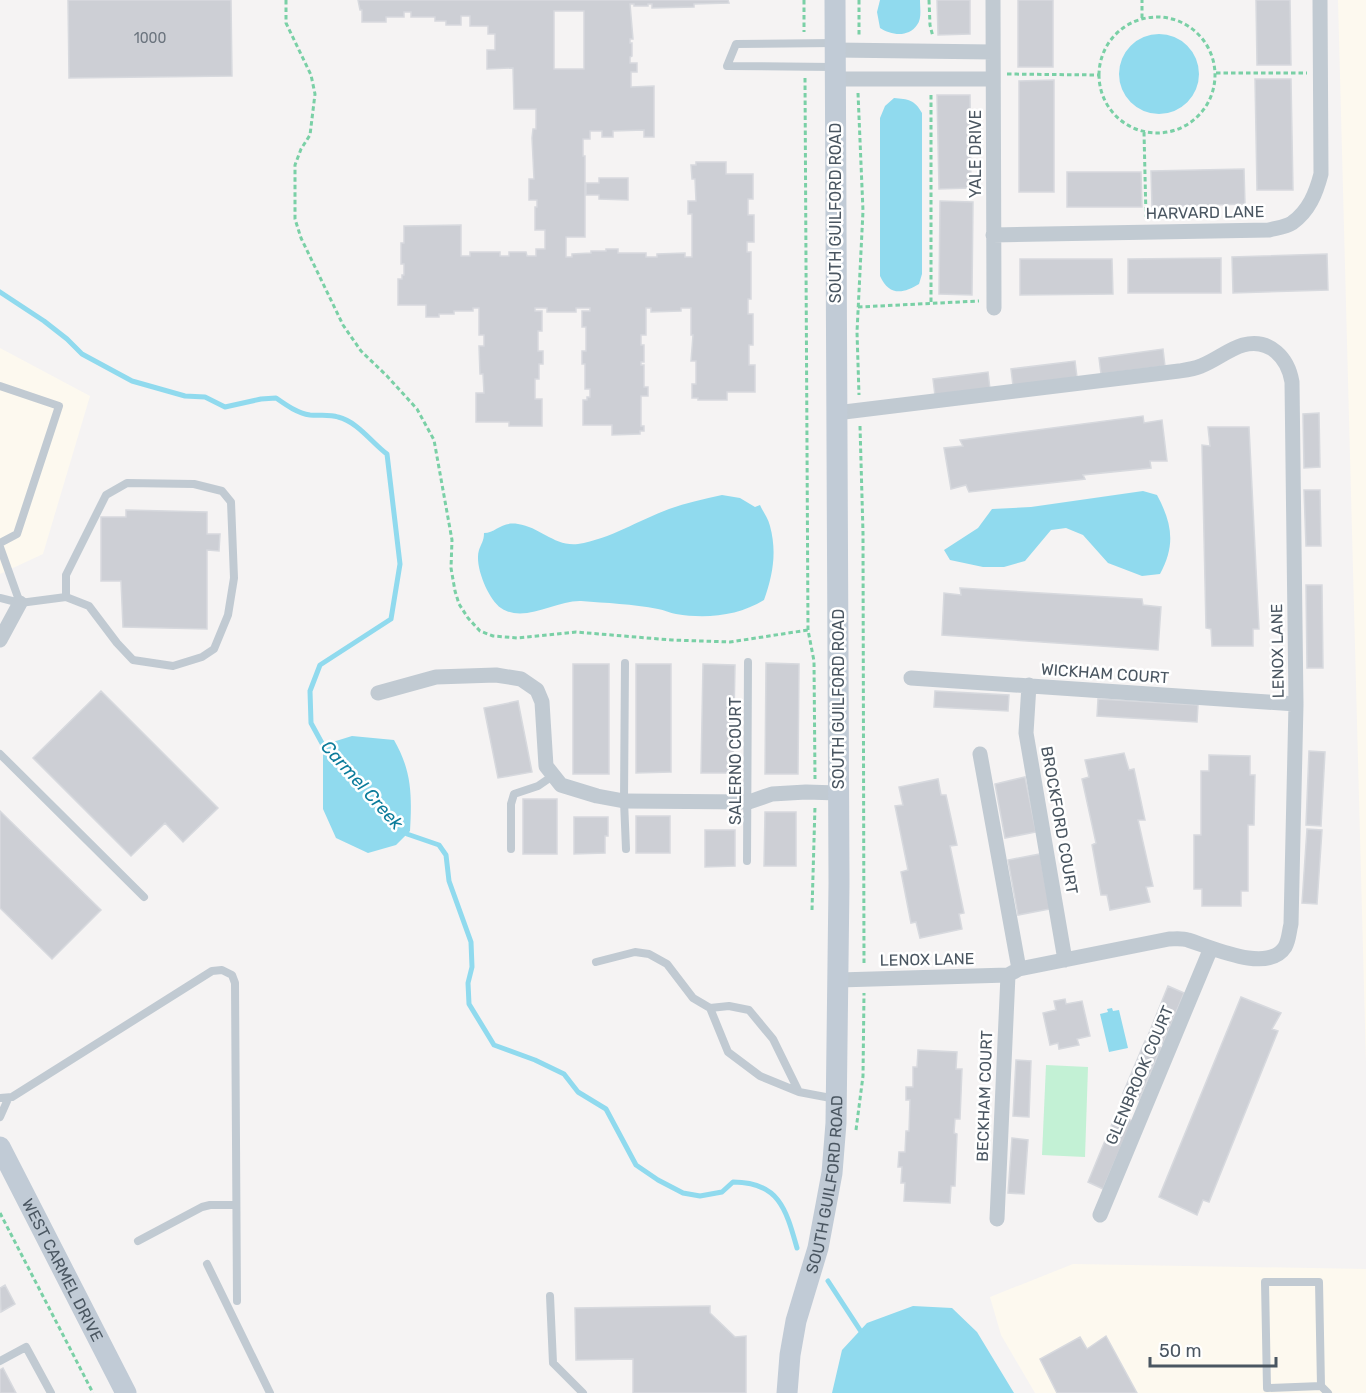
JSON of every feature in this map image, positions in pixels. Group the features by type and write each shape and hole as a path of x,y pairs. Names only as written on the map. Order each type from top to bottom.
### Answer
{"main road":[{"name":"SOUTH GUILFORD ROAD","path":"787,1393 796,1321 818,1248 832,1173 837,1100 839,980 835,0"},
{"name":"WEST CARMEL DRIVE","path":"0,1148 126,1393"}],"street":[{"name":"YALE DRIVE","path":"989,305 999,77 993,52 993,0"},
{"name":"HARVARD LANE","path":"993,235 1269,230 1291,224 1307,208 1316,192 1321,174 1320,0"},
{"path":"835,60 993,52"},
{"path":"835,60 999,77"},
{"name":"LENOX LANE","path":"836,413 1179,371 1200,367 1244,345 1263,345 1276,350 1290,370 1292,382 1296,705 1292,895 1288,939 1284,948 1270,959 1252,958 1185,939 1169,939 1013,972 839,980"},
{"path":"0,640 20,603"},
{"path":"378,693 436,677 496,675 521,679 537,690 542,702 546,766 561,785 597,796 624,801 749,802 772,794 838,793"},
{"name":"WICKHAM COURT","path":"911,678 1296,705"},
{"name":"BROCKFORD COURT","path":"1029,685 1026,733 1065,960"},
{"path":"980,754 1013,972"},
{"name":"GLENBROOK COURT","path":"1100,1215 1211,948"},
{"name":"BECKHAM COURT","path":"997,1219 1013,972"}],"lane":[{"path":"736,44 835,60 728,66 736,44"},
{"path":"0,386 59,406 17,534 0,545 20,603"},
{"path":"0,598 20,603 66,597 89,606 133,660 173,666 202,657 214,649 228,615 234,578 231,502 222,491 194,484 127,483 106,495 66,575 66,597"},
{"name":"SALERNO COURT","path":"747,861 748,662"},
{"path":"625,663 626,849"},
{"path":"0,754 144,897"},
{"path":"511,849 511,804 514,794 538,786 554,776"},
{"path":"596,963 635,952 649,954 667,964 693,998 710,1008 729,1006 749,1010 773,1039 799,1092"},
{"path":"0,1117 4,1098 212,971 222,970 232,975 235,983 237,1301"},
{"path":"710,1008 728,1052 760,1076 799,1092 837,1100"},
{"path":"138,1240 202,1207 236,1205"},
{"path":"207,1264 270,1393"},
{"path":"1321,1386 1267,1388 1265,1282 1319,1282 1321,1386 1328,1393"},
{"path":"550,1296 553,1363 583,1393"},
{"path":"0,1361 26,1347 51,1393"}],"path":[{"path":"286,0 286,22 311,75 315,94 310,135 295,165 296,219 301,238 343,325 361,351 417,410 434,440 452,540 451,568 455,591 459,604 468,618 480,631 493,636 518,638 576,632 730,642 808,630"},
{"path":"804,0 804,39"},
{"path":"859,0 859,39"},
{"path":"929,0 932,48"},
{"path":"1142,0 1142,18"},
{"path":"1160,16 1177,20 1192,28 1205,40 1213,56 1216,74 1214,91 1206,107 1194,120 1179,129 1162,133 1144,132 1130,126 1117,117 1107,105 1101,91 1098,75 1100,60 1106,46 1122,29 1142,18 1160,16"},
{"path":"1216,74 1309,73"},
{"path":"999,77 1098,75"},
{"path":"805,76 808,630 814,661 816,792 812,910"},
{"path":"931,87 931,303"},
{"path":"858,88 863,211 858,307 859,390"},
{"path":"1144,132 1147,222"},
{"path":"858,307 931,303 989,305"},
{"path":"0,1213 93,1393"}],"shaded area":[{"path":"1338,0 1366,0 1366,1064"},
{"path":"0,348 90,396 43,554 0,574"},
{"path":"1073,1264 1366,1269 1366,1393 1035,1393 1001,1335 990,1297"}],"green space":[{"path":"1046,1065 1088,1067 1085,1157 1042,1155"}],"water":[{"path":"880,0 920,0 919,23 904,34 894,34 880,28 877,12"},
{"path":"1159,34 1174,37 1187,46 1196,59 1199,74 1196,89 1187,102 1174,111 1159,114 1144,111 1131,102 1122,89 1119,74 1122,59 1131,46 1144,37"},
{"path":"894,98 911,101 922,113 922,274 919,284 902,291 892,290 880,276 880,118 885,106"},
{"path":"1143,491 1157,495 1169,525 1170,544 1160,574 1142,576 1108,563 1083,535 1066,528 1051,530 1025,561 1004,567 983,567 950,560 944,550 978,528 992,509 1031,507"},
{"path":"722,495 740,498 755,507 760,505 769,523 772,536 773,563 764,600 744,610 721,615 699,616 676,614 639,606 581,601 520,614 510,612 496,604 480,573 478,556 484,533 507,524 526,526 562,543 578,544 613,534 669,509"},
{"path":"352,736 394,740 408,773 410,784 410,831 396,845 368,853 336,838 323,809 323,745"},
{"path":"1112,1008 1113,1011 1119,1010 1128,1048 1109,1052 1100,1014"},
{"path":"913,1306 952,1308 977,1332 1014,1393 832,1393 842,1350 867,1323"}],"building":[{"path":"68,0 231,0 232,76 69,78"},
{"path":"358,0 728,0 729,3 694,4 694,7 652,8 652,4 634,6 630,4 633,39 630,39 632,56 630,63 637,63 637,72 631,72 631,87 654,86 654,137 644,137 644,130 613,131 613,137 602,137 602,131 590,131 590,139 583,139 585,237 566,237 566,257 572,257 572,254 591,253 591,251 618,249 618,253 646,253 646,257 657,257 657,254 685,253 685,257 692,257 692,214 688,214 688,201 696,201 695,179 692,179 691,165 696,165 696,162 726,162 726,174 753,174 753,199 748,199 748,215 754,215 754,242 747,242 747,252 751,252 751,299 748,299 748,314 753,314 753,345 749,345 749,365 755,365 755,392 727,392 727,400 692,398 692,384 696,384 696,361 691,361 693,335 691,335 691,308 681,308 681,311 651,312 651,308 646,308 646,335 641,335 641,345 644,345 644,362 641,362 641,365 644,365 644,387 648,387 648,396 641,396 641,426 644,426 644,431 640,431 640,434 612,435 612,425 583,425 583,400 590,397 590,389 585,389 585,364 582,364 582,351 586,351 586,327 582,327 582,311 590,311 590,308 576,308 576,312 547,312 547,308 535,308 535,311 542,311 542,331 538,331 538,351 543,351 543,364 539,364 539,379 535,379 535,399 542,399 542,426 509,426 509,422 476,422 476,393 484,393 483,374 480,374 479,346 484,346 484,335 479,335 479,308 473,308 473,311 454,311 454,314 439,314 439,317 426,317 426,305 398,305 398,279 402,279 404,275 404,264 401,264 401,243 404,243 404,226 461,225 461,256 470,256 470,252 500,252 500,256 509,256 509,252 526,252 527,256 536,256 536,249 545,249 545,230 535,230 537,200 529,200 529,179 534,179 532,138 533,129 536,129 536,109 514,109 513,68 487,69 487,50 495,50 495,34 488,34 488,26 470,26 470,16 461,16 461,25 446,25 446,21 435,21 435,17 411,17 411,12 404,12 404,17 386,17 386,22 362,22 362,10 360,10","holes":["554,11 584,11 584,69 554,69"]},
{"path":"937,0 970,0 970,34 938,35"},
{"path":"1018,0 1053,0 1053,67 1018,67"},
{"path":"1256,0 1290,0 1291,65 1257,65"},
{"path":"1255,79 1291,79 1293,190 1257,190"},
{"path":"1054,80 1054,192 1019,192 1019,81"},
{"path":"937,95 970,95 971,188 939,189"},
{"path":"1244,169 1245,204 1152,207 1151,171"},
{"path":"1067,172 1141,172 1142,207 1067,207"},
{"path":"599,178 628,178 628,200 599,199 599,195 586,195 586,183 599,183"},
{"path":"940,201 973,202 972,295 939,294"},
{"path":"1327,254 1328,290 1233,293 1232,257"},
{"path":"1221,258 1221,293 1128,293 1128,259"},
{"path":"1020,259 1112,259 1113,294 1020,295"},
{"path":"1163,349 1165,366 1101,374 1099,358"},
{"path":"1075,361 1077,377 1013,386 1011,369"},
{"path":"988,372 990,389 935,396 933,379"},
{"path":"1319,413 1320,467 1304,468 1303,414"},
{"path":"1143,416 1144,423 1162,420 1167,461 1150,461 1151,468 1083,475 1085,479 969,492 966,485 951,489 944,448 963,446 960,440"},
{"path":"1208,427 1249,427 1259,629 1253,629 1253,646 1212,646 1211,629 1206,628 1202,445 1210,446"},
{"path":"1304,490 1320,490 1321,546 1306,546"},
{"path":"126,510 207,512 207,534 220,534 219,551 207,550 207,629 123,627 121,581 101,581 101,517 126,517"},
{"path":"1306,585 1322,585 1323,668 1307,668"},
{"path":"960,588 1142,599 1143,605 1161,607 1158,650 942,635 944,593 961,595"},
{"path":"766,663 799,664 798,774 765,774"},
{"path":"573,664 609,664 609,774 573,774"},
{"path":"636,664 671,664 671,772 636,773"},
{"path":"703,664 735,665 733,773 701,773"},
{"path":"101,691 218,808 183,842 165,823 131,856 33,758"},
{"path":"935,691 1009,695 1008,711 934,707"},
{"path":"1098,699 1198,705 1197,722 1097,716"},
{"path":"518,701 532,772 498,778 484,708"},
{"path":"1309,751 1325,752 1321,826 1306,825"},
{"path":"1124,753 1129,770 1134,769 1145,820 1138,820 1153,886 1146,887 1150,902 1110,910 1107,895 1101,895 1092,845 1096,843 1082,779 1089,777 1085,760"},
{"path":"1209,755 1250,756 1250,775 1255,775 1254,825 1248,825 1248,891 1241,891 1241,906 1202,906 1202,889 1194,889 1194,835 1201,835 1201,771 1209,771"},
{"path":"1025,777 1036,832 1005,838 995,784"},
{"path":"938,779 941,795 946,795 957,845 950,846 964,913 959,914 962,929 920,938 916,922 911,923 901,872 908,870 895,806 903,805 899,787"},
{"path":"523,799 557,799 557,854 523,854"},
{"path":"0,811 101,910 52,959 0,908"},
{"path":"765,812 796,812 796,866 764,866"},
{"path":"636,816 670,816 670,853 636,853"},
{"path":"574,817 608,817 605,853 574,854"},
{"path":"1307,829 1322,830 1317,904 1302,903"},
{"path":"705,830 735,830 735,866 705,867"},
{"path":"1040,854 1050,909 1018,915 1008,860"},
{"path":"1168,986 1184,993 1163,1044 1147,1038"},
{"path":"1241,997 1281,1013 1272,1029 1278,1031 1209,1202 1203,1200 1197,1215 1159,1197"},
{"path":"1065,999 1066,1004 1082,1001 1090,1036 1077,1039 1079,1045 1059,1049 1058,1043 1050,1045 1043,1013 1056,1010 1054,1001"},
{"path":"1145,1041 1161,1048 1139,1100 1123,1093"},
{"path":"918,1050 957,1052 956,1069 962,1069 960,1119 955,1119 954,1133 957,1134 955,1186 951,1186 950,1203 904,1201 905,1183 901,1183 902,1167 898,1167 899,1152 905,1152 906,1131 909,1131 910,1100 906,1100 906,1087 913,1087 913,1067 917,1067"},
{"path":"1016,1060 1031,1061 1029,1117 1013,1116"},
{"path":"1116,1114 1132,1121 1103,1189 1088,1182"},
{"path":"1012,1138 1028,1140 1024,1194 1008,1193"},
{"path":"5,1285 15,1304 1,1312 0,1288"},
{"path":"710,1306 710,1313 735,1337 746,1336 746,1393 633,1393 633,1359 576,1360 575,1308"},
{"path":"1106,1336 1137,1393 1057,1393 1040,1359 1080,1337 1087,1349"},
{"path":"3,1368 16,1393 0,1393 0,1370"}],"waterway":[{"name":"Carmel Creek","path":"0,292 44,321 82,354 132,381 185,396 205,397 225,407 276,398 305,414 338,417 352,423 387,454 400,564 391,619 320,665 310,691 311,723 327,750"},
{"name":"Carmel Creek","path":"402,829 407,834 439,845 446,855 449,881 471,942 472,967 468,983 469,1004 494,1045 535,1060 564,1074 578,1092 606,1109 636,1165 658,1180 683,1193 700,1196 722,1192 733,1182 749,1183 771,1193 784,1210 797,1248"},
{"name":"Carmel Creek","path":"828,1281 860,1330"}]}
